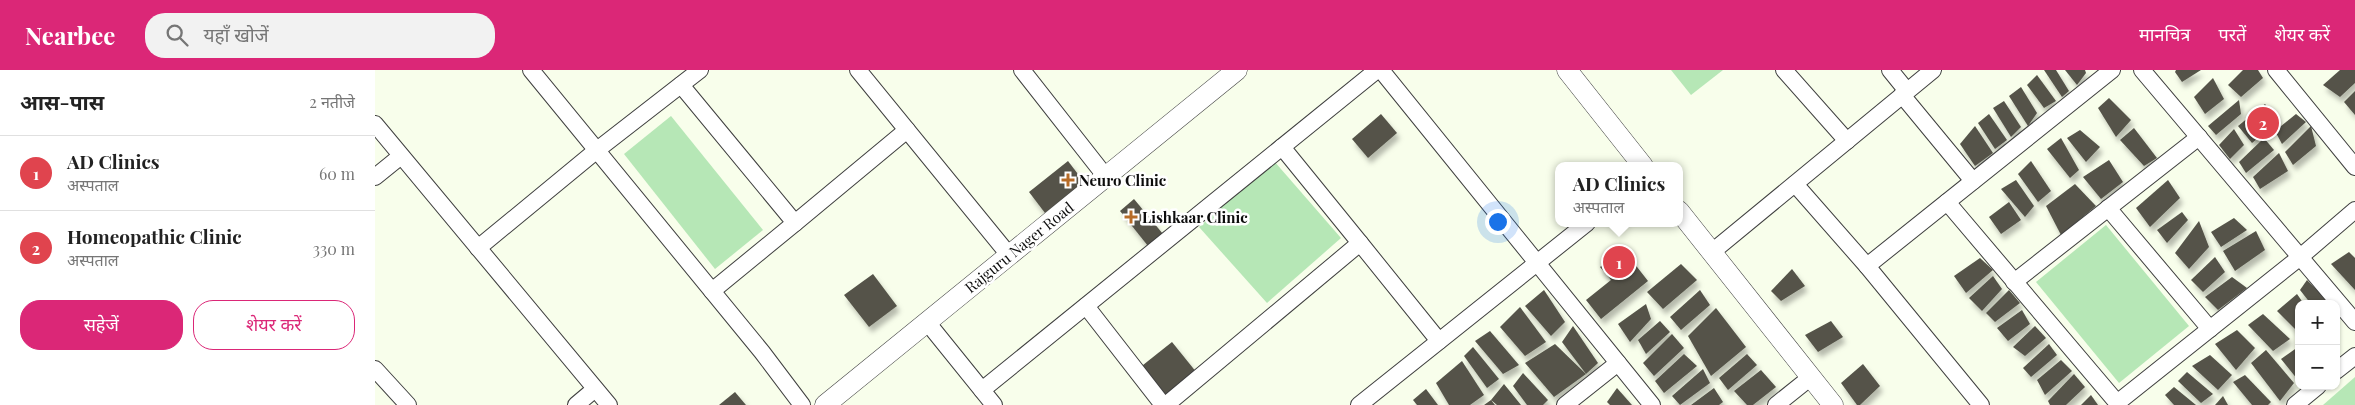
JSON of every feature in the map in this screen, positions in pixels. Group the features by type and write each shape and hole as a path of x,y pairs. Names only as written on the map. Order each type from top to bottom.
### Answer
{"street":[{"path":"531,70 762,352 802,405"},
{"path":"478,248 597,150 700,70"},
{"path":"858,70 1009,255"},
{"path":"1022,70 1106,177"},
{"name":"Rajguru Nager Road","path":"825,405 1237,70"},
{"path":"982,390 1377,70"},
{"path":"1381,70 1652,405"},
{"path":"1567,70 1640,162"},
{"path":"1784,70 1847,141"},
{"path":"1890,70 1905,93 1973,181"},
{"path":"1712,252 1933,70"},
{"path":"1867,266 2112,70"},
{"path":"2142,70 2355,322"},
{"path":"2276,70 2355,167"},
{"path":"681,85 795,223"},
{"path":"375,124 609,405"},
{"path":"712,291 907,130"},
{"path":"2015,282 2199,137"},
{"path":"1282,147 1439,340"},
{"path":"375,177 401,156"},
{"path":"1795,184 1867,266 1981,405"},
{"path":"1947,202 2118,404 2299,258 2355,210"},
{"path":"2108,208 2210,329"},
{"path":"1683,216 1833,405"},
{"path":"1359,405 1582,227"},
{"path":"1085,306 1164,405 1360,243"},
{"path":"927,322 994,405"},
{"path":"2340,368 2355,356"},
{"path":"1565,405 1618,363"},
{"path":"375,369 408,405"},
{"path":"1776,405 1811,377"},
{"path":"576,405 595,389"},
{"path":"2295,405 2313,390"}],"green space":[{"path":"1671,70 1723,70 1691,95"},
{"path":"671,116 763,230 715,269 624,154"},
{"path":"1274,161 1341,238 1267,303 1199,227"},
{"path":"2106,225 2189,326 2119,383 2036,282"},
{"path":"2355,377 2355,405 2323,405"}],"building":[{"path":"2044,70 2056,70 2069,91 2062,97"},
{"path":"2065,70 2085,70 2086,73 2077,85"},
{"path":"2176,70 2201,70 2182,82 2175,72"},
{"path":"2243,70 2258,70 2263,78 2241,97 2228,85"},
{"path":"2340,70 2355,70 2355,83 2340,97 2323,85"},
{"path":"2037,75 2056,101 2044,108 2027,85"},
{"path":"2213,78 2224,99 2205,114 2194,97"},
{"path":"2021,87 2037,113 2028,126 2009,96"},
{"path":"2355,91 2355,115 2344,102"},
{"path":"2109,98 2131,120 2116,137 2098,108"},
{"path":"2239,100 2241,114 2216,135 2208,126"},
{"path":"2004,101 2021,127 2011,137 1993,108"},
{"path":"2265,104 2279,121 2252,143 2238,126"},
{"path":"1381,114 1397,133 1368,158 1352,139"},
{"path":"1989,114 2007,140 1995,149 1978,123"},
{"path":"2296,114 2306,122 2282,144 2275,131"},
{"path":"1975,126 1993,153 1975,166 1960,144"},
{"path":"2311,126 2316,146 2293,165 2285,152"},
{"path":"2134,128 2157,158 2144,166 2120,140"},
{"path":"2234,129 2244,145 2230,159 2219,145"},
{"path":"2080,130 2100,147 2086,162 2067,138"},
{"path":"2061,138 2079,170 2070,178 2047,149"},
{"path":"2264,138 2274,150 2246,173 2239,162"},
{"path":"2279,153 2288,171 2260,189 2253,177"},
{"path":"2109,160 2123,182 2101,199 2083,177"},
{"path":"1068,161 1084,182 1045,213 1029,192"},
{"path":"2031,161 2051,191 2038,202 2018,174"},
{"path":"2016,180 2034,206 2025,217 2001,189"},
{"path":"2168,180 2180,198 2150,227 2136,208"},
{"path":"2075,184 2096,206 2061,235 2046,206"},
{"path":"1134,199 1163,234 1148,246 1120,211"},
{"path":"2009,202 2021,220 2001,234 1989,217"},
{"path":"2182,212 2188,220 2167,243 2157,230"},
{"path":"2234,218 2247,230 2221,247 2211,232"},
{"path":"2199,221 2209,247 2189,269 2175,253"},
{"path":"2256,231 2265,250 2235,271 2223,251"},
{"path":"1623,249 1648,281 1601,319 1586,300 1611,280 1600,267"},
{"path":"2349,252 2355,258 2355,290 2331,264"},
{"path":"2215,257 2225,272 2203,292 2191,280"},
{"path":"1980,258 1993,270 1966,293 1954,276"},
{"path":"1681,264 1697,280 1663,309 1647,292"},
{"path":"1792,269 1805,286 1781,301 1771,291"},
{"path":"873,274 897,306 869,327 844,295"},
{"path":"1993,276 2002,289 1982,311 1969,298"},
{"path":"2232,277 2247,288 2218,310 2205,297"},
{"path":"2307,280 2327,300 2308,300 2300,290"},
{"path":"1544,290 1565,322 1551,336 1525,306"},
{"path":"1700,290 1710,305 1681,330 1670,317"},
{"path":"2009,290 2020,303 1995,322 1986,313"},
{"path":"2297,294 2301,300 2295,300 2295,329 2277,311"},
{"path":"1646,304 1651,319 1630,342 1618,324"},
{"path":"1520,307 1546,342 1525,356 1500,327"},
{"path":"1716,308 1746,347 1711,376 1688,336"},
{"path":"2022,310 2030,324 2008,341 1997,328"},
{"path":"2263,314 2290,339 2273,351 2248,325"},
{"path":"1660,321 1670,332 1646,354 1638,340"},
{"path":"1831,321 1843,337 1818,352 1805,335"},
{"path":"1573,326 1598,363 1586,374 1562,342"},
{"path":"2035,326 2046,338 2025,356 2013,347"},
{"path":"2237,330 2255,348 2236,370 2215,344"},
{"path":"1490,331 1519,365 1503,374 1475,341"},
{"path":"1672,334 1684,348 1654,376 1643,363"},
{"path":"1172,342 1197,373 1164,401 1138,369"},
{"path":"1555,344 1586,374 1554,397 1525,363"},
{"path":"2049,344 2057,355 2031,377 2023,368"},
{"path":"1473,347 1499,379 1487,388 1464,356"},
{"path":"2295,349 2295,376 2281,359"},
{"path":"2266,350 2294,383 2280,401 2251,363"},
{"path":"1684,354 1697,366 1664,393 1655,381"},
{"path":"1747,354 1757,365 1728,390 1719,378"},
{"path":"2210,355 2232,375 2218,390 2192,366"},
{"path":"2061,360 2072,371 2045,395 2037,380"},
{"path":"1462,361 1484,395 1470,405 1449,405 1436,383"},
{"path":"1863,364 1880,386 1860,405 1857,405 1841,383"},
{"path":"1703,369 1710,383 1680,405 1672,396"},
{"path":"1761,370 1776,387 1753,405 1747,405 1734,391"},
{"path":"2187,372 2213,394 2201,403 2178,381"},
{"path":"1523,373 1548,400 1543,405 1527,405 1513,386"},
{"path":"2074,374 2085,387 2066,405 2050,405 2048,401"},
{"path":"2245,375 2271,402 2268,405 2252,405 2233,382"},
{"path":"1504,384 1521,405 1497,405 1491,400"},
{"path":"2174,387 2196,405 2174,405 2165,395"},
{"path":"1617,388 1632,405 1610,405 1607,402"},
{"path":"1714,388 1723,402 1719,405 1691,405"},
{"path":"1426,389 1438,405 1417,405 1413,400"},
{"path":"735,392 746,405 719,405"},
{"path":"2091,395 2098,405 2081,405"},
{"path":"2223,396 2228,405 2215,405"},
{"path":"1491,400 1495,405 1484,405"}],"place":[{"name":"Homeopathic Clinic","path":"2263,123"},
{"name":"Neuro Clinic","path":"1068,180"},
{"name":"Lishkaar Clinic","path":"1131,217"},
{"name":"AD Clinics","path":"1619,262"}]}
